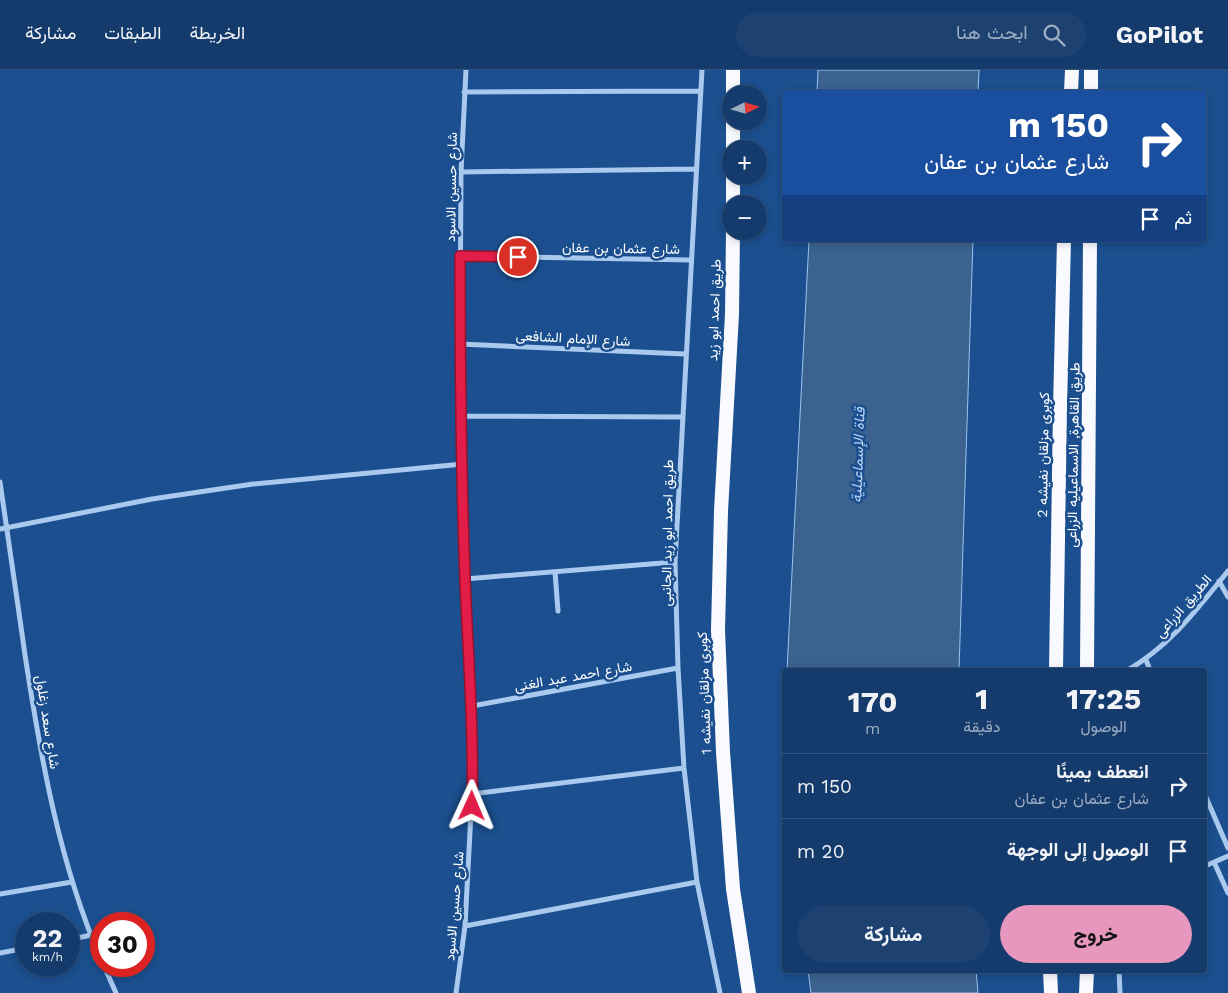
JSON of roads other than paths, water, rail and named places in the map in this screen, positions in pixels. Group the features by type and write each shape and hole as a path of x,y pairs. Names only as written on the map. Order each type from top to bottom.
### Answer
{"highway":[{"path":"733,70 733,85"},
{"path":"1071,90 1072,70"},
{"path":"1090,90 1091,70"},
{"name":"طريق احمد ابو زيد","path":"727,390 732,314 732,240"},
{"name":"كوبرى مزلقان نفيشه 2","path":"1056,668 1064,242"},
{"name":"طريق القاهرة, الاسماعيليه الزراعى","path":"1087,668 1090,242"},
{"name":"كوبرى مزلقان نفيشه 1","path":"727,390 718,630 723,752 733,889 749,993"},
{"path":"1050,973 1051,993"},
{"path":"1086,993 1087,973"}],"street":[{"name":"شارع حسين الاسود","path":"456,993 465,926 472,794 472,706 465,579 460,344 461,172 466,70"},
{"name":"طريق احمد ابو زيد الجانبى","path":"702,70 699,91 675,562 678,668 684,768 697,882 719,993"},
{"path":"464,92 699,91"},
{"path":"461,172 695,169"},
{"name":"شارع عثمان بن عفان","path":"460,256 690,260"},
{"name":"شارع الإمام الشافعى","path":"460,344 685,354"},
{"path":"462,416 682,417"},
{"path":"0,529 152,499 253,484 463,464"},
{"name":"شارع سعد زغلول","path":"0,482 42,760 55,821 72,882 90,932"},
{"path":"465,579 675,562"},
{"name":"الطريق الزراعى","path":"1132,668 1146,660 1176,634 1228,571"},
{"path":"556,572 558,611"},
{"path":"1219,581 1228,597"},
{"path":"1146,660 1149,668"},
{"name":"شارع احمد عبد الغنى","path":"472,706 678,668"},
{"path":"472,794 684,768"},
{"path":"1207,800 1228,848"},
{"path":"1207,865 1228,856"},
{"path":"1214,862 1228,893"},
{"path":"0,894 72,882"},
{"path":"465,926 697,882"},
{"path":"0,953 15,950"},
{"path":"1119,973 1120,993"},
{"path":"109,977 116,993"}],"water":[{"path":"818,70 979,70 978,90 817,90"},
{"name":"قناة الإسماعيلية","path":"809,242 973,242 959,668 787,668"},
{"path":"808,973 976,973 978,993 811,993"}]}
